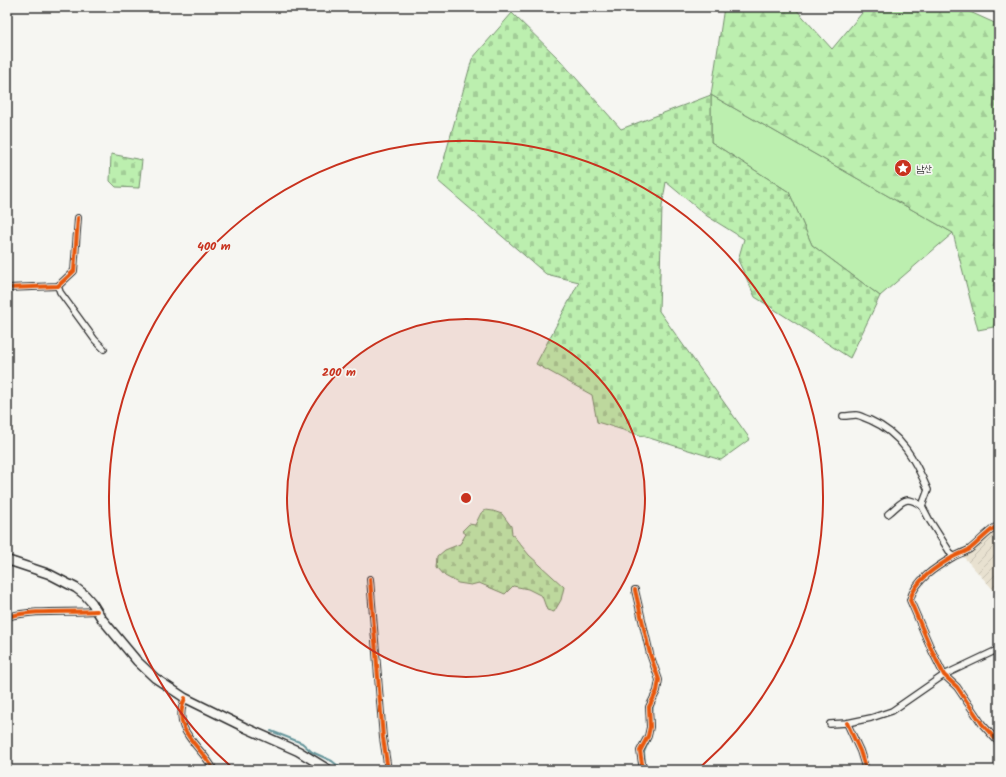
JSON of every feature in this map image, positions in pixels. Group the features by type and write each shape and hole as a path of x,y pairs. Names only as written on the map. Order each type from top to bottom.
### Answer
{"main road":[{"path":"7,560 49,574 69,584 85,595 102,619 137,661 155,678 185,698 298,751 328,770"}],"street":[{"path":"7,288 58,286 74,271 78,218"},
{"path":"58,286 60,292 95,340 104,349"},
{"path":"844,416 856,415 875,422 892,432 907,449 928,490 922,506"},
{"path":"888,514 906,499 912,499 922,506 930,522 953,557"},
{"path":"999,525 969,549 953,557 918,583 913,590 910,600 944,675 958,687 982,724 999,743"},
{"path":"370,579 383,738 388,770"},
{"path":"635,590 650,654 659,680 657,691 649,707 650,727 648,736 640,751 642,770"},
{"path":"7,617 38,612 97,611"},
{"path":"830,724 847,723 871,718 892,711 944,675 999,648"},
{"path":"185,698 180,713 185,731 209,761 214,770"},
{"path":"847,723 860,751 866,770"}],"shaded area":[{"path":"999,522 999,596 959,552"}],"green space":[{"path":"724,7 794,7 832,49 867,7 959,7 999,25 999,326 978,330 953,233 711,95"},
{"path":"512,13 560,60 621,129 711,95 711,142 789,192 812,245 880,296 850,358 755,297 738,260 744,239 707,216 666,182 662,206 659,311 750,439 721,460 597,422 592,395 536,364 579,282 546,274 438,181 472,59"},
{"path":"711,95 953,233 880,296 812,245 789,192 711,142"},
{"path":"111,154 142,160 139,188 116,187 110,181"},
{"path":"486,510 502,514 511,526 512,534 529,555 564,587 561,600 554,612 547,610 542,596 528,589 513,586 505,594 479,583 471,585 458,583 445,576 437,567 438,556 445,550 460,544 466,534 462,531 469,524 475,525 481,513"}],"waterway":[{"path":"652,713 653,703"},
{"path":"645,766 644,752 651,735 653,724 652,717"},
{"path":"271,731 302,743 312,752 332,761 343,770"}],"cycle path":[{"path":"7,288 58,286 74,271 78,218"},
{"path":"999,525 970,549 946,561 921,580 916,586 910,600 944,675 957,687 982,724 999,743"},
{"path":"370,579 383,738 388,770"},
{"path":"635,590 650,654 659,680 657,691 649,707 650,727 648,736 640,751 643,770"},
{"path":"7,617 40,612 97,611"},
{"path":"185,698 182,710 184,729 214,770"},
{"path":"847,723 860,751 866,770"}],"place":[{"name":"남산","path":"903,168"}]}
